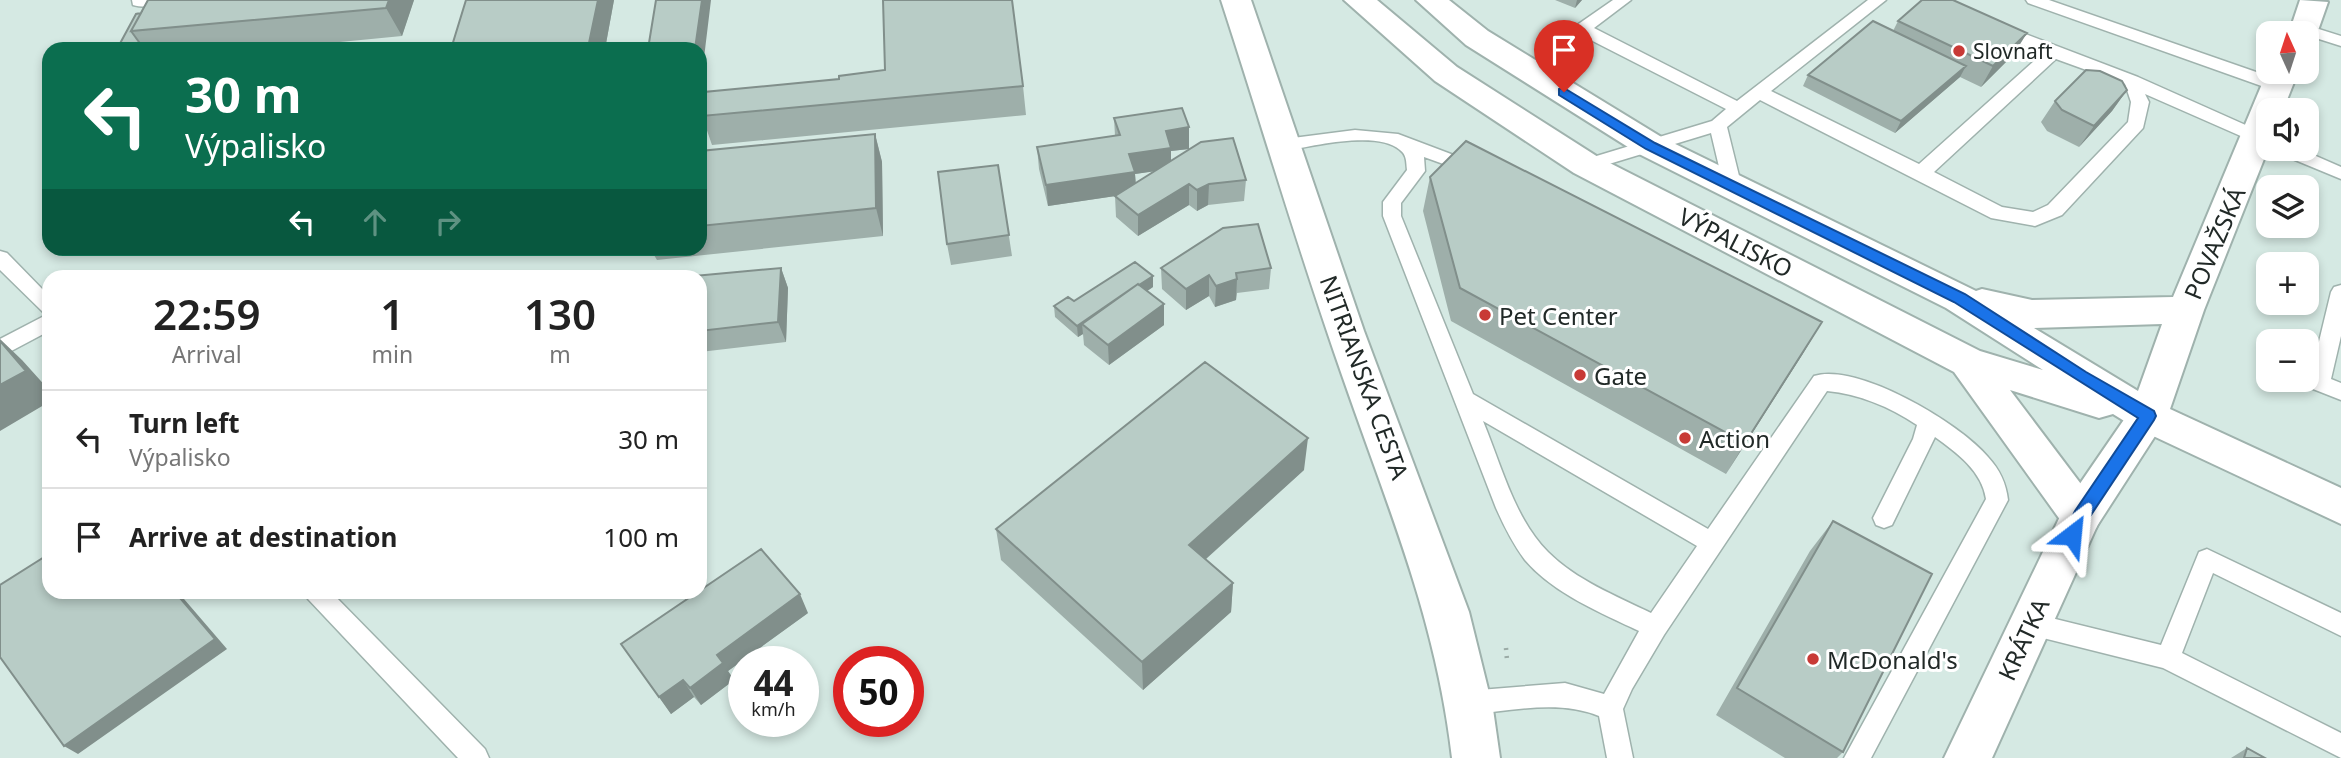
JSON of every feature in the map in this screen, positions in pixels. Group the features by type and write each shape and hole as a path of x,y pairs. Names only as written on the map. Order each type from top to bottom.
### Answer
{"main road":[{"name":"NITRIANSKA CESTA","path":"1236,0 1362,377 1418,525 1451,630 1476,758"},
{"name":"VÝPALISKO","path":"1359,0 1446,74 1586,165 1967,362 2073,396 2148,416"},
{"name":"VÝPALISKO","path":"1431,0 1477,38 1651,146 1959,298 2148,416 2341,507"},
{"name":"POVAŽSKÁ","path":"2148,416 2186,310 2261,161"},
{"path":"1959,298 2032,314 2186,310"},
{"path":"1967,362 2081,516"},
{"name":"KRÁTKA","path":"1968,758 2081,516 2148,416"}],"lane":[{"path":"139,2 160,0"},
{"path":"1623,0 1583,29 1739,109"},
{"path":"1586,165 1718,125 1878,0"},
{"path":"2034,0 2256,70"},
{"path":"1977,21 2132,81 2256,137"},
{"path":"2319,28 2341,41"},
{"path":"1921,173 2054,51"},
{"path":"1759,92 1998,213 2035,219 2055,210 2137,124 2140,102 2132,81"},
{"path":"1718,125 1733,188"},
{"path":"1285,145 1372,134 1446,157 1493,179"},
{"path":"1404,143 1414,155 1416,171 1392,202 1392,216 1507,508 1522,538 1545,565 1591,595 1655,627"},
{"path":"2311,161 2339,173 2325,171 2341,187"},
{"path":"0,258 42,302"},
{"path":"2341,292 2320,383 2341,392"},
{"path":"0,349 42,326"},
{"path":"1620,758 1610,709 1655,627 1821,382 1837,381 1873,392 1929,421 1953,437 1986,468 1994,482 1997,500 1857,758"},
{"path":"1464,399 1712,543"},
{"path":"1884,519 1924,439 1929,421"},
{"path":"2168,658 2207,559 2341,625"},
{"path":"323,599 476,758"},
{"path":"2031,624 2168,658 2341,746"},
{"path":"1467,703 1565,695 1589,700 1610,709"}],"building":[{"path":"148,0 389,0 386,8 131,31"},
{"path":"466,0 598,0 589,42 453,42"},
{"path":"656,0 702,0 696,42 649,42"},
{"path":"883,0 1012,0 1023,86 707,116 707,92 839,79 839,76 885,70"},
{"path":"1922,0 1953,0 2027,33 1993,66 1898,21"},
{"path":"141,13 131,31 139,42 121,42 136,14"},
{"path":"1873,21 1966,66 1901,121 1808,75"},
{"path":"2086,70 2100,71 2122,81 2127,90 2094,126 2062,110 2055,101"},
{"path":"1182,108 1189,127 1166,131 1171,148 1129,154 1135,172 1046,185 1037,147 1120,135 1114,118"},
{"path":"875,134 876,208 707,225 707,150"},
{"path":"1233,138 1246,180 1209,184 1197,190 1189,184 1138,215 1115,196 1201,142"},
{"path":"1466,141 1822,322 1745,443 1460,288 1430,177"},
{"path":"998,165 1009,235 947,244 938,172"},
{"path":"1258,224 1271,268 1236,273 1237,279 1216,286 1209,275 1186,289 1161,268 1223,228"},
{"path":"1135,262 1153,276 1077,326 1054,306 1068,297 1074,301"},
{"path":"781,268 778,322 707,330 707,275"},
{"path":"1138,284 1164,304 1108,345 1082,324"},
{"path":"0,341 26,371 0,385"},
{"path":"1205,362 1308,438 1189,545 1233,583 1142,662 996,529"},
{"name":"McDonald's","path":"1833,521 1932,574 1843,752 1737,688"},
{"path":"761,549 800,594 717,655 723,663 690,688 683,680 659,697 621,644 687,599 707,599 707,586"},
{"path":"42,558 42,599 181,599 215,639 64,746 0,657 0,585"},
{"path":"2247,748 2265,758 2244,758"}],"place":[{"name":"Slovnaft","path":"1959,51"},
{"name":"Pet Center","path":"1485,315"},
{"name":"Gate","path":"1580,375"},
{"name":"Action","path":"1685,438"},
{"name":"McDonald's","path":"1813,659"}],"route":[{"path":"1564,92 1651,146 1959,298 2148,416 2081,516 2072,535"}]}
